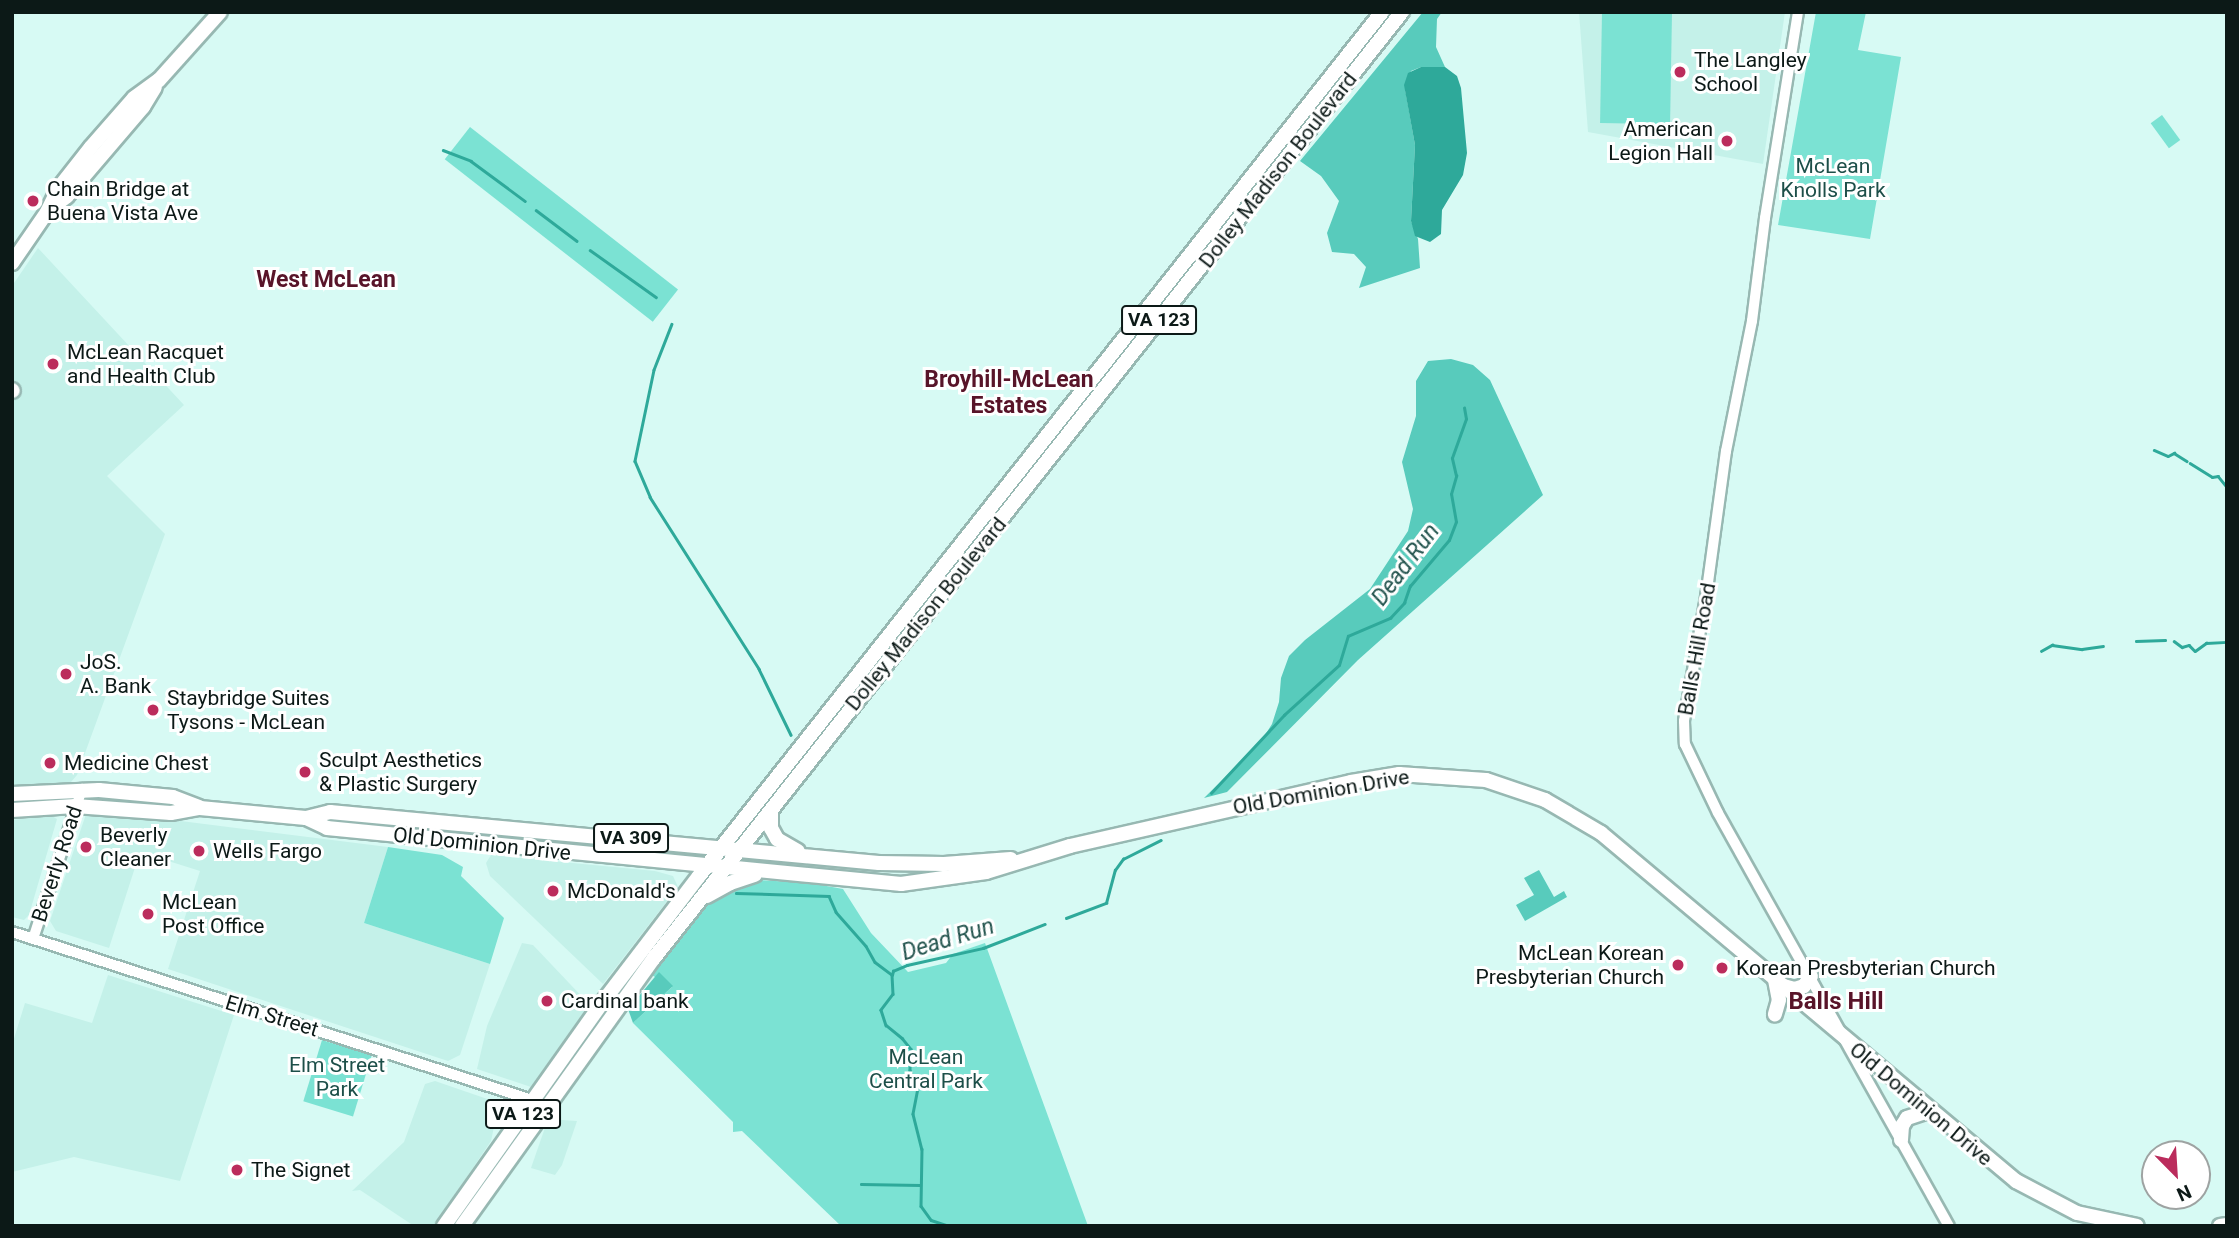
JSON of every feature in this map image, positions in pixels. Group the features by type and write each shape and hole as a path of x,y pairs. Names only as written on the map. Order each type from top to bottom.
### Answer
{"main road":[{"path":"12,263 47,212 58,189 91,147 134,99 159,80 220,12"},
{"name":"Dolley Madison Boulevard","path":"444,1226 602,1003 685,895 1382,12"},
{"name":"Dolley Madison Boulevard","path":"462,1226 600,1030 699,901 1402,12"},
{"name":"Old Dominion Drive","path":"306,818 327,828 878,883 921,883 997,870 1033,856 1211,812 1351,782 1399,774 1486,780 1545,800 1601,833 1987,1160 2033,1192 2077,1213 2137,1226"},
{"name":"Old Dominion Drive","path":"12,794 82,789 173,797 200,808"},
{"name":"Old Dominion Drive","path":"12,810 75,806 171,813 200,808 306,818 330,812 923,864 1033,856"},
{"path":"771,811 771,825 777,839 813,856"},
{"path":"676,863 685,877 685,895"},
{"path":"699,901 730,883 765,872"},
{"path":"613,1013 612,1002 624,974"},
{"path":"1775,1014 1779,1000 1777,983 1795,989 1804,986 1811,976"},
{"path":"600,1030 605,1013 602,1003"},
{"path":"1901,1140 1902,1126 1907,1118 1929,1111"},
{"path":"2220,1226 2227,1226"}],"street":[{"name":"Balls Hill Road","path":"1798,12 1765,218 1752,321 1726,451 1684,730 1695,770 1950,1226"},
{"name":"Beverly Road","path":"33,939 82,789"},
{"name":"Elm Street","path":"12,932 533,1100"}],"shaded area":[{"path":"1423,12 1442,12 1437,19 1436,47 1445,67 1421,67 1411,71 1405,89 1415,145 1411,221 1418,239 1420,268 1359,288 1366,267 1354,254 1332,252 1327,233 1339,201 1321,176 1300,161"},
{"name":"The Langley School","path":"1579,12 1785,12 1763,164 1588,132"},
{"path":"1421,67 1445,67 1457,76 1461,88 1467,153 1463,175 1442,210 1441,234 1430,242 1415,236 1411,221 1415,145 1404,85 1408,73"},
{"path":"38,248 184,405 107,476 165,534 77,775 71,782 12,790 12,286"},
{"path":"1451,359 1473,365 1490,380 1543,495 1358,660 1227,792 1204,798 1260,743 1272,724 1279,702 1281,678 1289,656 1305,640 1370,589 1408,531 1413,509 1402,462 1416,416 1416,381 1428,361"},
{"path":"86,814 157,818 388,847 364,923 490,964 460,1055 448,1061 168,969 200,871 140,852 109,948 56,931 50,921"},
{"path":"50,815 57,819 29,915 24,920 12,917 12,820"},
{"path":"491,855 655,871 673,876 678,887 603,984 490,876 486,863"},
{"path":"1539,870 1554,897 1564,891 1567,897 1525,921 1516,905 1534,895 1524,878"},
{"path":"522,943 533,945 588,1003 587,1015 570,1042 531,1087 477,1069 487,1026"},
{"path":"659,972 673,986 633,1023 628,1009"},
{"path":"108,975 234,1015 180,1181 74,1157 12,1172 12,1045 25,1003 92,1023"},
{"path":"435,1081 499,1103 491,1141 434,1226 414,1226 360,1190 352,1191 404,1142 425,1084"},
{"path":"548,1119 577,1121 562,1165 555,1175 531,1168"}],"green space":[{"path":"1602,12 1672,13 1670,124 1600,123"},
{"name":"McLean Knolls Park","path":"1816,12 1866,12 1858,50 1901,57 1870,239 1778,225"},
{"path":"2162,115 2180,140 2169,148 2151,123"},
{"path":"470,127 678,290 653,322 445,159"},
{"path":"388,847 442,855 463,867 461,876 504,918 490,964 364,923"},
{"name":"McLean Central Park","path":"741,879 810,883 843,889 871,933 908,972 946,963 953,954 985,943 1088,1226 841,1226 742,1131 733,1132 733,1122 633,1023 672,987 650,974 709,902"},
{"name":"Elm Street Park","path":"322,1040 372,1055 353,1116 303,1101"}],"waterway":[{"path":"443,150 471,161 525,201"},
{"path":"536,210 577,241"},
{"path":"590,250 656,297"},
{"path":"672,324 654,370 635,461 650,497 759,669 791,735"},
{"name":"Dead Run","path":"1211,793 1284,715 1339,665 1348,636 1390,618 1404,603 1410,586 1449,540 1456,522 1451,494 1456,476 1452,458 1466,419 1464,408"},
{"path":"2154,450 2168,456 2174,453 2187,461"},
{"path":"2190,463 2212,477 2218,476 2227,487"},
{"path":"2136,641 2165,640"},
{"path":"2174,641 2182,647 2189,645 2195,651 2206,643 2227,642"},
{"path":"2041,651 2052,645 2082,649 2103,646"},
{"name":"Dead Run","path":"1066,918 1106,903 1115,870 1123,859 1161,840"},
{"path":"736,893 829,896 836,912 866,946 875,962 892,975"},
{"name":"Dead Run","path":"892,975 893,971 907,965 983,948 1045,924"},
{"name":"Dead Run","path":"892,975 893,994 881,1010 886,1025 911,1049 910,1070 918,1088 913,1114 922,1149 921,1206 931,1220 950,1226"},
{"path":"861,1184 920,1185"}],"place":[{"name":"The Langley School","path":"1680,72"},
{"name":"American Legion Hall","path":"1727,141"},
{"name":"Chain Bridge at Buena Vista Ave","path":"33,201"},
{"name":"McLean Racquet and Health Club","path":"53,364"},
{"name":"JoS. A. Bank","path":"66,674"},
{"name":"Staybridge Suites Tysons - McLean","path":"153,710"},
{"name":"Medicine Chest","path":"50,763"},
{"name":"Sculpt Aesthetics & Plastic Surgery","path":"305,772"},
{"name":"Beverly Cleaner","path":"86,847"},
{"name":"Wells Fargo","path":"199,851"},
{"name":"McDonald's","path":"553,891"},
{"name":"McLean Post Office","path":"148,914"},
{"name":"McLean Korean Presbyterian Church","path":"1678,965"},
{"name":"Korean Presbyterian Church","path":"1722,968"},
{"name":"Cardinal bank","path":"547,1001"},
{"name":"The Signet","path":"237,1170"}],"district":[{"name":"West McLean","path":"326,280"},
{"name":"Broyhill-McLean Estates","path":"1009,393"},
{"name":"Balls Hill","path":"1836,1002"}]}
